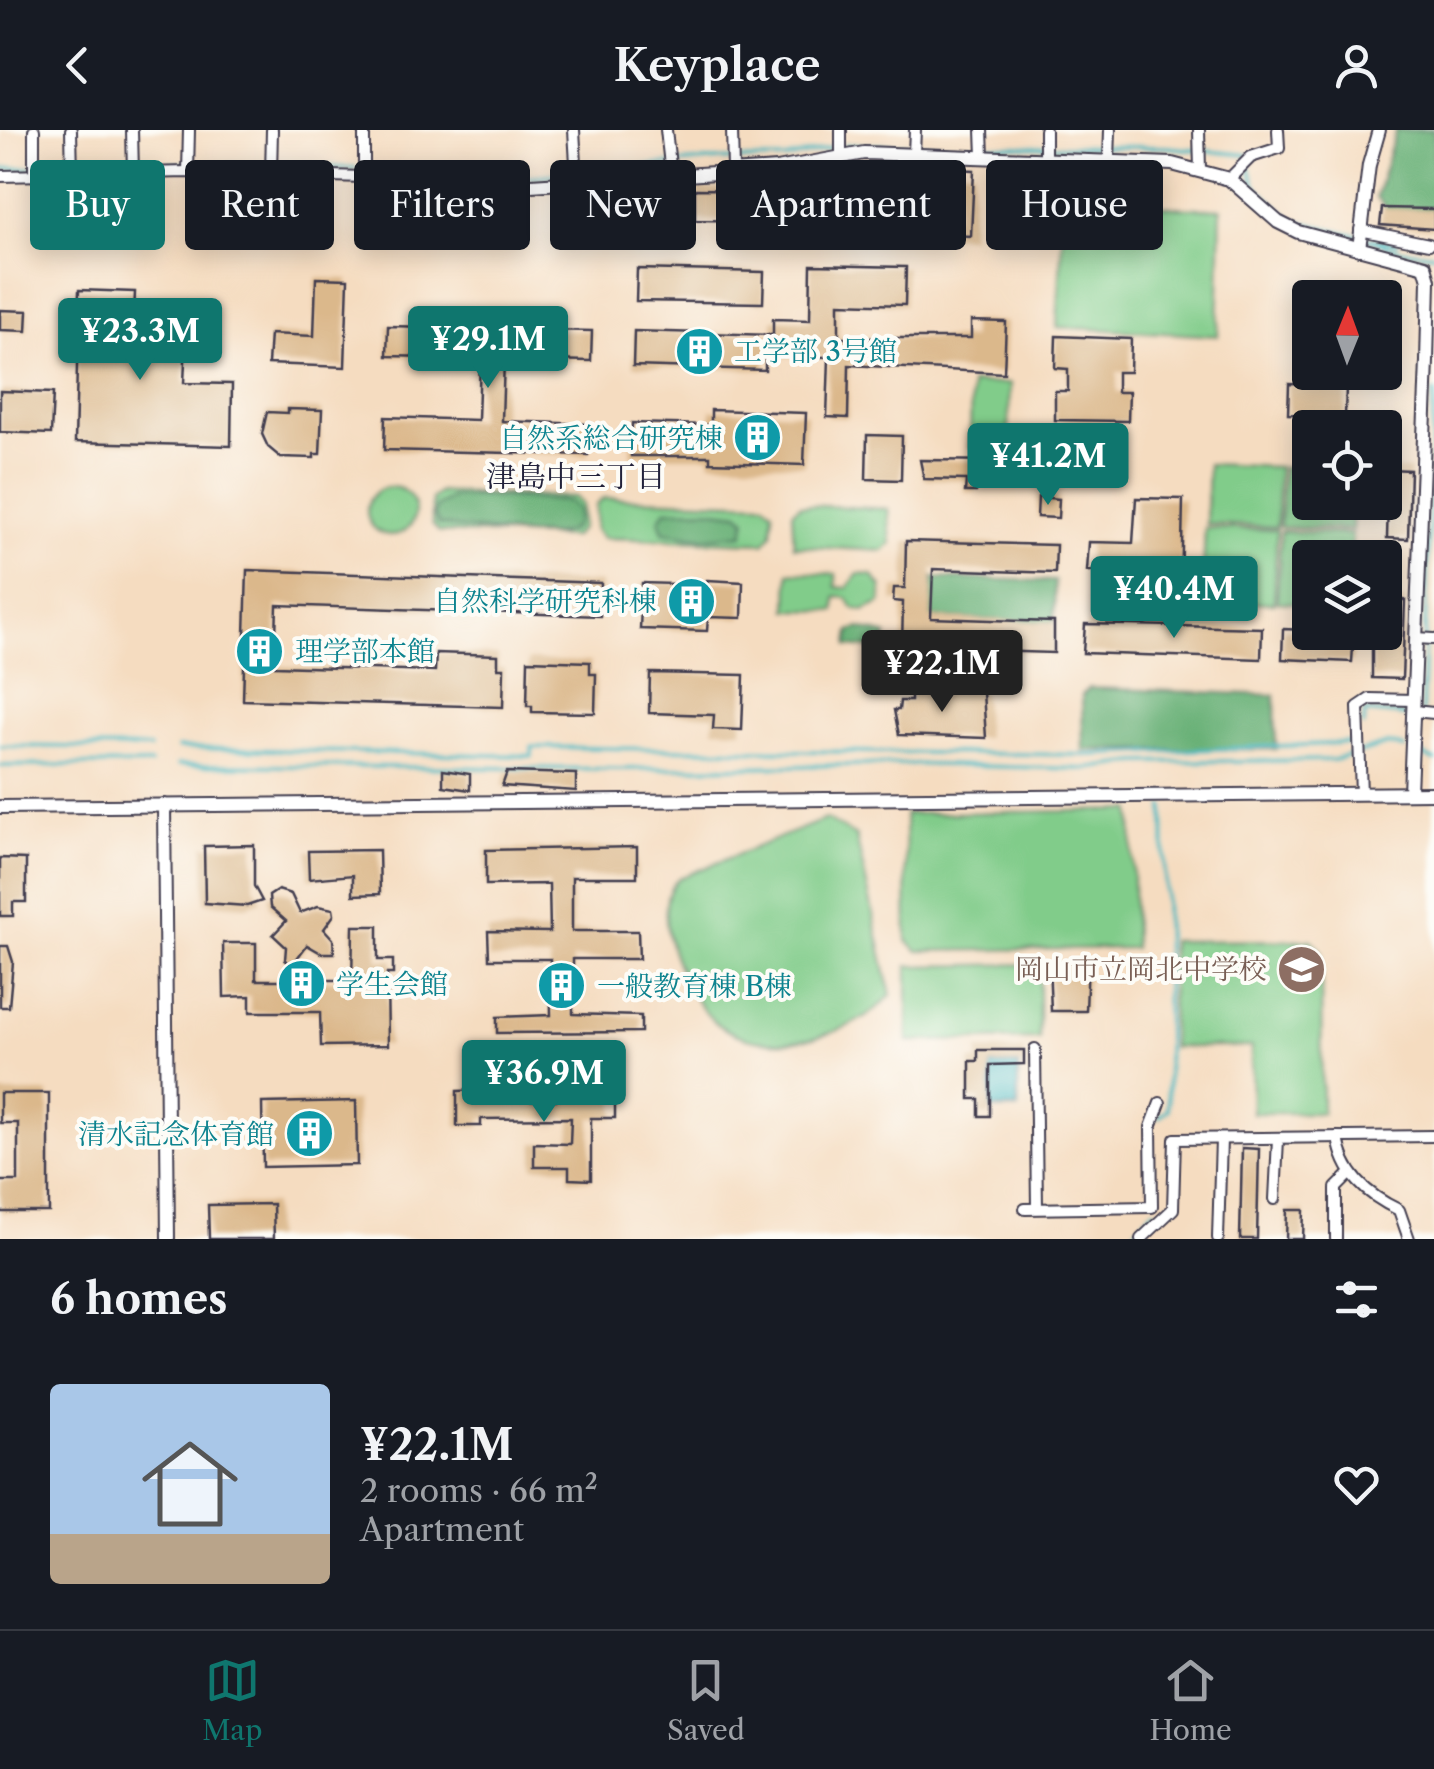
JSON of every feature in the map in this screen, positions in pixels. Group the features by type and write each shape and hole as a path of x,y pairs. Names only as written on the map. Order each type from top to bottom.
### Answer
{"street":[{"path":"34,130 34,160"},
{"path":"71,130 72,160"},
{"path":"132,130 133,160"},
{"path":"188,160 190,130"},
{"path":"271,160 272,130"},
{"path":"364,130 364,160"},
{"path":"574,130 575,160"},
{"path":"666,130 669,160"},
{"path":"732,130 734,160"},
{"path":"841,150 842,130"},
{"path":"982,130 983,150"},
{"path":"1045,151 1046,130"},
{"path":"1110,130 1110,152"},
{"path":"1199,130 1200,170"},
{"path":"1229,180 1248,160 1279,148 1278,130"},
{"path":"1360,237 1369,165 1379,130"},
{"path":"807,160 841,150 914,143 983,150 1110,152 1200,170 1229,180 1288,227 1428,251"},
{"path":"0,176 30,171"},
{"path":"1360,237 1428,251"},
{"path":"1410,793 1425,639 1432,280 1428,251"},
{"path":"1361,794 1355,713 1363,702 1421,710"},
{"path":"0,806 1434,793"},
{"path":"164,806 168,1239"},
{"path":"1035,1049 1031,1208 1152,1207 1151,1126 1160,1102"},
{"path":"1142,1239 1173,1209 1174,1139 1434,1136"},
{"path":"1338,1137 1350,1173 1382,1202 1399,1210 1408,1239"},
{"path":"1276,1199 1278,1138"},
{"path":"1218,1238 1222,1139"},
{"path":"1336,1239 1336,1188 1350,1173"}],"green space":[{"path":"1396,130 1434,130 1434,209 1386,209 1376,197"},
{"path":"1163,207 1221,209 1218,336 1057,327 1061,250 1163,250"},
{"path":"971,383 1010,384 1008,448 970,447"},
{"path":"1208,464 1279,467 1277,527 1206,524"},
{"path":"1283,467 1292,467 1292,520 1352,520 1352,530 1280,527"},
{"path":"391,487 408,494 415,511 408,528 391,535 374,528 367,511 374,494"},
{"path":"440,492 575,497 582,505 581,528 573,537 439,532 432,524 432,499"},
{"path":"453,497 568,501 578,510 577,519 569,531 543,535 439,525 434,515 437,506"},
{"path":"604,498 765,503 773,511 772,534 764,543 602,538 595,530 596,505"},
{"path":"800,505 888,509 891,544 884,551 794,546 792,512"},
{"path":"666,510 739,513 746,519 743,534 702,538 663,532 659,520"},
{"path":"1205,528 1277,530 1274,603 1202,601"},
{"path":"1281,531 1352,534 1352,540 1292,540 1292,603 1277,602"},
{"path":"789,572 836,574 836,587 847,588 858,574 872,575 882,587 881,603 864,611 853,608 847,598 836,597 835,611 788,610"},
{"path":"933,578 1055,581 1054,622 931,618"},
{"path":"860,628 887,635 884,650 848,646 850,631"},
{"path":"1089,688 1275,695 1276,749 1083,750 1082,695"},
{"path":"1132,810 1134,948 918,951 907,941 905,814"},
{"path":"826,819 856,836 891,995 855,1023 808,1039 758,1041 735,1034 704,1010 682,974 667,930 669,892 679,878"},
{"path":"1311,940 1321,951 1322,1113 1252,1113 1251,1047 1172,1047 1171,941"},
{"path":"1039,964 1039,1039 908,1041 908,966"}],"water":[{"path":"990,1065 1018,1065 1018,1109 990,1109"}],"building":[{"path":"966,170 974,170 971,236 966,236"},
{"path":"696,189 716,189 716,220 696,220"},
{"path":"1382,208 1434,209 1434,229 1380,225"},
{"path":"811,265 906,267 905,305 839,303 839,338 971,338 971,321 1006,322 1004,373 849,365 848,418 827,417 829,357 765,356 765,370 633,366 634,331 773,335 773,319 810,320"},
{"path":"637,269 764,272 763,303 636,301"},
{"path":"316,278 348,279 345,367 268,364 270,334 314,336"},
{"path":"79,290 135,292 133,338 186,340 184,383 232,384 231,446 75,442"},
{"path":"0,310 28,311 27,331 0,330"},
{"path":"388,326 592,331 591,361 504,359 502,421 589,424 588,455 384,450 385,417 478,420 480,358 387,356"},
{"path":"1056,336 1131,339 1130,372 1117,372 1117,392 1129,392 1128,421 1055,420 1055,391 1068,391 1068,369 1055,368"},
{"path":"1289,384 1292,390 1346,390 1345,410 1292,410 1288,414"},
{"path":"0,391 53,393 51,434 0,432"},
{"path":"288,409 322,410 320,454 314,454 314,458 280,457 268,447 262,434 267,412 288,413"},
{"name":"自然系総合研究棟","path":"711,410 806,413 804,465 710,462 710,456 631,456 632,423 711,425"},
{"path":"867,435 902,436 901,480 866,479"},
{"path":"920,460 1007,461 1007,480 977,479 976,492 965,492 966,480 924,479"},
{"path":"1402,470 1410,470 1408,539 1387,538 1388,520 1402,520"},
{"path":"1038,497 1059,499 1058,518 1037,517"},
{"path":"1136,498 1183,499 1181,592 1131,590 1132,572 1087,571 1089,542 1133,543"},
{"path":"906,541 1056,545 1055,573 933,569 931,618 1054,622 1054,653 902,648 903,602 893,601 894,588 905,588"},
{"name":"理学部本館","path":"247,570 601,583 600,616 277,605 275,666 435,671 436,653 498,655 498,668 504,668 503,707 243,700"},
{"name":"自然科学研究科棟","path":"707,580 743,582 742,618 708,617 707,631 640,629 642,583 707,585"},
{"path":"1405,600 1402,679 1372,678 1372,650 1402,650"},
{"path":"1085,624 1262,628 1261,659 1083,653"},
{"path":"1283,629 1292,629 1292,650 1353,650 1352,662 1282,659"},
{"path":"528,660 590,662 590,674 596,674 595,713 532,712 532,706 527,706"},
{"path":"650,673 744,675 742,730 713,729 714,715 649,713"},
{"path":"911,690 983,692 986,738 899,735 894,710 899,710 900,701 911,701"},
{"path":"443,770 470,774 470,790 443,786"},
{"path":"507,772 576,774 576,791 502,786"},
{"path":"254,845 254,886 262,901 247,906 205,903 204,846"},
{"path":"637,847 637,877 572,877 572,931 638,931 639,959 573,959 573,1014 641,1016 641,1032 497,1033 497,1017 551,1015 550,959 489,959 488,931 550,932 549,884 486,885 486,850"},
{"path":"379,850 380,894 353,895 353,875 309,879 308,851"},
{"path":"0,858 26,859 26,902 13,902 13,916 0,916"},
{"path":"278,890 291,894 300,913 318,906 333,909 334,915 324,929 333,939 334,953 321,953 307,945 292,965 285,960 286,947 273,935 286,921 270,907 269,896"},
{"name":"学生会館","path":"353,926 378,926 378,960 393,960 393,974 387,974 388,1045 321,1046 320,1012 250,1012 250,996 224,997 223,943 256,943 256,980 349,980 352,988"},
{"path":"0,946 8,946 13,962 9,1007 0,1007"},
{"path":"1088,961 1086,1011 1051,1011 1049,962"},
{"path":"978,1050 1024,1050 1024,1064 990,1065 990,1116 979,1116 979,1099 970,1099 970,1061 978,1061"},
{"path":"485,1090 485,1101 615,1099 615,1118 591,1118 591,1180 569,1179 569,1167 534,1167 534,1143 570,1144 571,1118 481,1119 481,1126 457,1126 457,1091"},
{"path":"0,1093 49,1093 49,1212 0,1212 0,1181 18,1181 18,1123 0,1123"},
{"name":"清水記念体育館","path":"356,1101 357,1165 263,1167 262,1103"},
{"path":"1242,1148 1259,1149 1257,1239 1240,1239"},
{"path":"273,1204 274,1239 209,1239 208,1205"},
{"path":"1287,1210 1304,1210 1303,1239 1286,1239"}],"waterway":[{"path":"846,145 1167,147 1248,155"},
{"path":"530,177 718,160 786,159 836,147"},
{"path":"2,169 181,164 354,168"},
{"path":"1249,165 1255,186 1292,220 1364,237 1392,249 1434,254"},
{"path":"1367,238 1397,244"},
{"path":"1422,712 1434,392"},
{"path":"1363,725 1365,712 1406,716"},
{"path":"178,748 532,756 532,747 1085,755 1350,743"},
{"path":"178,765 620,769 910,764 1084,769 1137,762 1334,760 1388,744 1404,748"},
{"path":"0,746 150,748"},
{"path":"1418,752 1434,761"},
{"path":"0,766 151,764"},
{"path":"1159,1117 1168,1110 1164,806"},
{"path":"1127,1239 1154,1210"}],"place":[{"name":"工学部 3号館","path":"699,351"},
{"name":"自然系総合研究棟","path":"758,438"},
{"name":"自然科学研究科棟","path":"692,601"},
{"name":"理学部本館","path":"260,651"},
{"name":"岡山市立岡北中学校","path":"1302,969"},
{"name":"学生会館","path":"301,984"},
{"name":"一般教育棟 B棟","path":"562,986"},
{"name":"清水記念体育館","path":"309,1134"}],"district":[{"name":"津島中三丁目","path":"576,477"}]}
